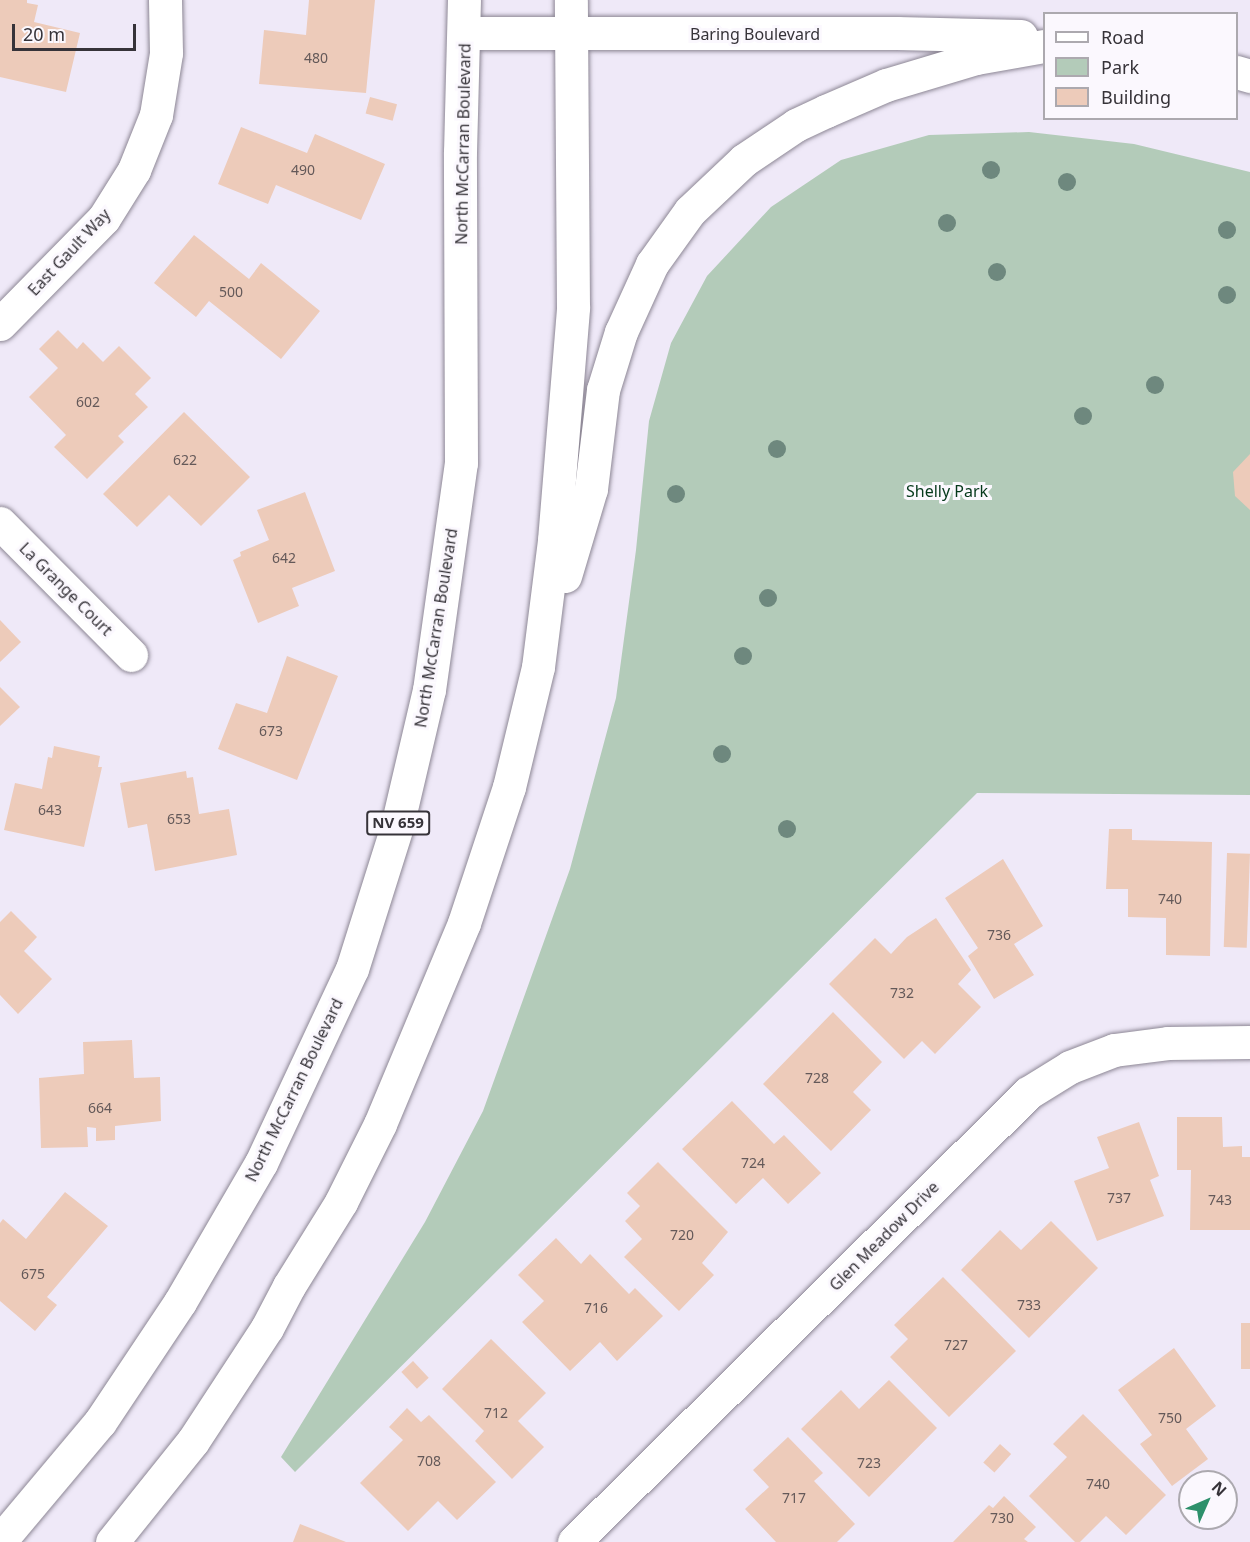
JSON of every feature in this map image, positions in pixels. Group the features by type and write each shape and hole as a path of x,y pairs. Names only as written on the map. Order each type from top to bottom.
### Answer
{"main road":[{"name":"East Gault Way","path":"0,324 104,218 134,170 156,115 166,53 165,0"},
{"name":"North McCarran Boulevard","path":"0,1541 100,1422 180,1302 261,1163 352,969 397,826 429,690 461,463 460,152 465,33 464,0"},
{"path":"538,667 554,540 573,307 571,0"},
{"name":"Baring Boulevard","path":"465,33 897,33 1043,38"},
{"path":"112,1542 193,1441 267,1328 289,1286 341,1202 380,1124 464,923 509,787 538,667 591,489 603,390 621,332 652,264 690,211 744,160 796,125 886,85 965,61 1043,46"},
{"name":"La Grange Court","path":"0,523 132,655"},
{"name":"Glen Meadow Drive","path":"574,1542 1028,1094 1070,1067 1114,1050 1168,1043 1250,1042"}],"green space":[{"name":"Shelly Park","path":"1029,132 1134,144 1250,172 1250,795 977,793 295,1472 281,1457 425,1222 483,1111 570,869 616,698 636,550 649,421 671,343 707,276 771,207 841,160 929,135"}],"building":[{"path":"0,0 27,0 27,3 38,5 34,22 80,33 66,92 0,77"},
{"path":"309,0 375,0 366,93 259,84 264,30 306,35"},
{"path":"370,97 397,104 393,121 366,113"},
{"path":"241,127 307,153 315,134 385,164 361,220 276,185 268,204 218,184"},
{"path":"194,235 249,279 261,263 320,311 281,359 209,301 196,317 154,283"},
{"path":"58,330 77,349 83,342 103,362 119,346 151,378 135,394 148,407 118,436 124,442 87,479 54,447 66,435 29,397 58,368 39,349"},
{"path":"184,412 250,477 201,526 169,495 137,527 103,494"},
{"path":"1250,454 1250,510 1235,496 1233,472"},
{"path":"305,492 335,571 292,588 299,606 258,623 233,560 241,556 240,552 269,540 257,510"},
{"path":"0,620 21,642 0,662"},
{"path":"287,656 338,676 297,780 218,749 236,703 267,713"},
{"path":"0,687 20,707 0,726"},
{"path":"54,746 100,756 98,767 102,767 84,847 4,830 15,783 42,789 48,757 52,758"},
{"path":"186,771 187,778 193,777 199,814 229,809 237,855 155,871 147,824 128,828 120,783"},
{"path":"1109,829 1132,829 1132,840 1212,842 1210,956 1166,955 1166,918 1128,917 1128,889 1106,889"},
{"path":"1227,853 1250,854 1247,948 1224,947"},
{"path":"1003,859 1043,926 1014,944 1034,975 994,999 968,956 978,948 945,898"},
{"path":"11,911 37,937 24,951 52,979 18,1014 0,995 0,922"},
{"path":"936,918 971,970 958,984 981,1007 935,1054 922,1041 904,1059 829,984 875,938 891,954 907,937"},
{"path":"833,1012 882,1062 853,1092 871,1110 831,1151 763,1084"},
{"path":"132,1040 134,1078 160,1077 161,1121 115,1126 115,1140 96,1141 96,1128 87,1127 88,1147 41,1148 39,1078 84,1074 83,1042"},
{"path":"732,1101 774,1144 784,1135 821,1173 788,1204 763,1178 736,1204 682,1149"},
{"path":"1177,1117 1222,1117 1223,1147 1242,1146 1242,1157 1250,1157 1250,1230 1190,1230 1191,1170 1177,1170"},
{"path":"1139,1122 1159,1176 1150,1180 1164,1216 1097,1241 1074,1181 1109,1168 1097,1137"},
{"path":"658,1162 728,1232 702,1263 714,1275 679,1311 624,1257 642,1239 625,1221 640,1206 627,1193"},
{"path":"65,1192 108,1226 47,1297 57,1305 35,1331 0,1301 0,1223 3,1219 26,1239"},
{"path":"1051,1221 1098,1268 1029,1338 961,1270 1000,1230 1021,1250"},
{"path":"556,1238 581,1264 590,1254 629,1294 635,1288 663,1316 617,1361 600,1342 570,1371 522,1322 544,1301 518,1275"},
{"path":"943,1277 1016,1351 949,1417 890,1357 908,1339 894,1325"},
{"path":"1241,1323 1250,1323 1250,1369 1241,1369"},
{"path":"491,1339 546,1393 518,1421 544,1447 512,1479 475,1441 484,1431 442,1389"},
{"path":"1174,1348 1216,1406 1186,1429 1208,1459 1193,1470 1178,1470 1178,1482 1172,1486 1140,1444 1152,1435 1118,1390"},
{"path":"413,1361 429,1378 417,1389 401,1372"},
{"path":"889,1380 937,1428 869,1497 801,1429 841,1390 859,1409"},
{"path":"407,1408 421,1422 429,1415 496,1482 457,1520 438,1501 408,1531 360,1483 403,1440 389,1427"},
{"path":"1083,1414 1166,1495 1126,1535 1106,1516 1080,1542 1075,1542 1029,1496 1067,1457 1053,1444"},
{"path":"788,1437 823,1473 814,1481 855,1524 837,1542 776,1542 745,1509 769,1487 753,1470"},
{"path":"1000,1444 1011,1454 994,1473 983,1463"},
{"path":"1004,1496 1036,1527 1024,1539 1028,1542 953,1542 989,1505 993,1508"},
{"path":"300,1524 346,1542 293,1542"}]}
